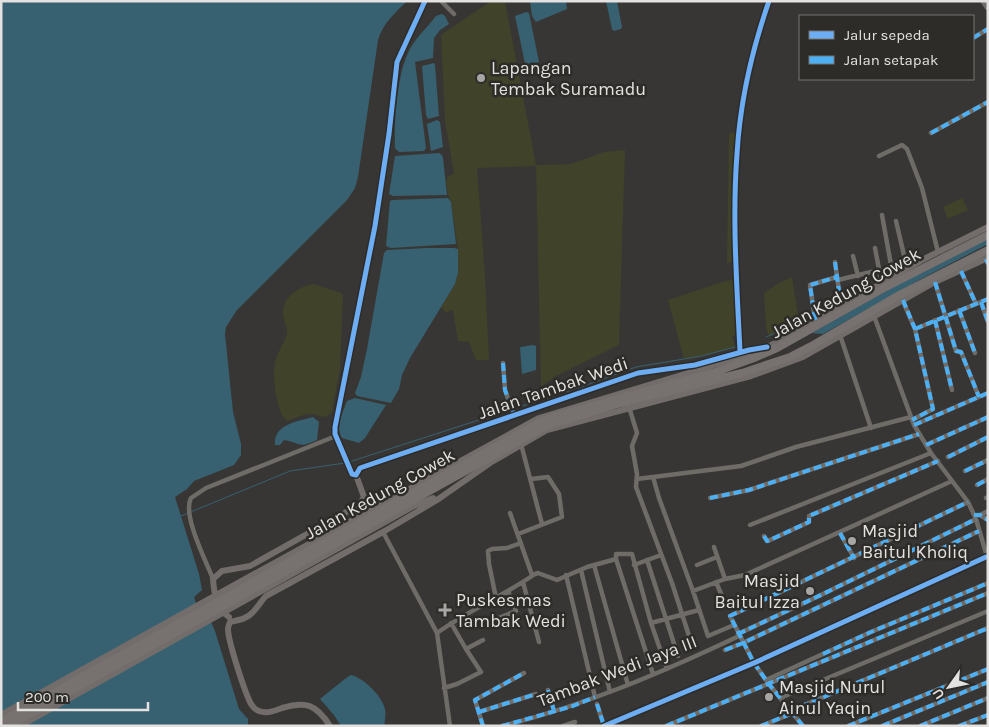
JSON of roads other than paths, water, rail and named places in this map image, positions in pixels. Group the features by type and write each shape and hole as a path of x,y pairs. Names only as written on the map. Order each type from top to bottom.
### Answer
{"highway":[{"name":"Jalan Kedung Cowek","path":"982,252 988,235"},
{"name":"Jalan Kedung Cowek","path":"229,598 546,419 740,364 776,348 804,329 883,285 962,255 982,252"},
{"name":"Jalan Kedung Cowek","path":"229,598 445,483 546,426 617,404 761,367 798,353 902,297 962,255 982,252"},
{"path":"714,386 719,378"},
{"path":"1,722 229,598"},
{"path":"8,726 229,598"}],"main road":[{"path":"984,1 988,7"},
{"name":"Jalan Kedung Cowek","path":"815,324 841,305 883,285 893,276 907,268 988,227"},
{"name":"Jalan Kedung Cowek","path":"458,484 521,444 554,427 714,386 781,366 803,357 874,316 902,297 961,271 982,252"},
{"name":"Jalan Kedung Cowek","path":"767,347 804,329"},
{"name":"Jalan Tambak Wedi","path":"356,475 360,468 514,413 638,373 696,368 740,352 767,347"},
{"path":"20,726 229,598 539,418 696,368 739,358 767,347"},
{"path":"626,377 631,390"},
{"path":"330,726 318,710 307,704 298,704 269,712 260,712 253,708 230,639 228,612 214,590 213,579 222,571 250,566 359,505 364,497 356,475"},
{"path":"1,715 229,598 414,506 430,500 458,484"},
{"path":"230,620 246,618 266,596 383,532 437,500 458,484"}],"street":[{"path":"356,475 352,474 336,436 337,417 375,226 389,134 397,62 425,1"},
{"path":"441,1 454,14"},
{"path":"740,352 735,232 737,152 748,78 769,1"},
{"path":"974,37 988,29"},
{"path":"931,133 988,102"},
{"path":"880,156 902,145 908,149 922,188 938,252"},
{"path":"882,216 893,276"},
{"path":"896,221 907,268"},
{"path":"875,248 883,285"},
{"path":"853,256 858,276"},
{"path":"835,262 841,305"},
{"path":"815,324 810,285 879,270"},
{"path":"961,271 988,322"},
{"path":"935,282 956,351 961,352 979,397"},
{"path":"637,479 742,466 796,447 911,418 933,410 915,329 902,297"},
{"path":"915,329 988,299"},
{"path":"959,310 975,353"},
{"path":"597,704 605,725 754,663 987,558 975,517 968,502 931,453 911,418 874,316"},
{"path":"935,320 952,390"},
{"path":"840,336 871,428"},
{"path":"503,363 505,390 514,413"},
{"path":"915,425 988,393"},
{"path":"629,407 637,433 632,446 637,479 636,490 672,583 692,645"},
{"path":"926,445 988,417"},
{"path":"710,498 749,490 919,434"},
{"path":"213,579 201,551 188,510 191,498 206,488 336,436"},
{"path":"948,457 988,437"},
{"path":"521,444 542,524"},
{"path":"750,525 931,453"},
{"path":"965,471 988,460"},
{"path":"764,536 767,541 770,540 809,522 808,516 938,461"},
{"path":"518,534 562,518 559,494 547,477 531,478"},
{"path":"653,477 709,637 734,625"},
{"path":"977,485 988,479"},
{"path":"693,591 725,578 745,575 952,481"},
{"path":"803,726 754,663 738,635 730,616 968,502"},
{"path":"975,517 988,511"},
{"path":"510,512 532,575"},
{"path":"980,515 988,520"},
{"name":"Tambak Wedi Jaya III","path":"502,726 610,692 667,669 823,594 975,517"},
{"path":"726,650 979,531"},
{"path":"383,532 437,633 450,726"},
{"path":"840,532 854,558"},
{"path":"496,598 488,551 508,548 522,543"},
{"path":"714,548 725,578"},
{"path":"653,674 616,554 631,553 667,669"},
{"path":"634,565 661,555"},
{"path":"697,565 718,557"},
{"path":"437,633 451,623 508,592 532,575 538,573 555,580 616,559"},
{"path":"647,560 678,656"},
{"path":"594,565 628,685"},
{"path":"581,570 610,692"},
{"path":"566,575 595,697"},
{"path":"523,582 539,642"},
{"path":"716,582 722,596"},
{"path":"666,726 871,632 988,583"},
{"path":"479,626 516,611 508,592"},
{"path":"767,681 988,593"},
{"path":"652,623 699,610"},
{"path":"780,698 988,611"},
{"path":"444,688 481,672 451,623"},
{"path":"761,726 988,628"},
{"path":"466,649 483,640"},
{"path":"848,726 988,669"},
{"path":"483,726 476,699 524,673"},
{"path":"882,726 988,682"},
{"path":"548,690 554,711"},
{"path":"479,712 536,694"},
{"path":"920,726 988,698"},
{"path":"959,726 988,715"},
{"path":"563,726 576,722"}],"water":[{"path":"1,1 407,1 386,23 378,40 355,188 347,200 237,310 226,327 225,334 233,412 241,444 241,455 234,465 194,481 187,489 175,497 199,574 202,590 194,597 197,606 204,606 215,631 239,709 248,719 248,726 1,726"},
{"path":"530,1 566,1 567,9 536,22 532,16"},
{"path":"606,1 617,1 621,29 614,31 612,29"},
{"path":"526,12 529,13 539,62 526,68 515,16"},
{"path":"442,14 449,24 440,30 434,38 433,58 415,62 426,148 424,151 399,152 395,148 395,125 399,86 404,63 417,38 436,16"},
{"path":"434,63 439,116 428,119 426,115 422,66"},
{"path":"437,120 440,122 443,147 431,151 427,124"},
{"path":"439,153 443,158 447,195 393,196 389,194 395,156"},
{"path":"448,198 451,202 456,244 391,248 386,246 390,201"},
{"path":"988,239 988,244 823,334 812,333 913,276"},
{"path":"458,249 458,273 455,284 410,358 402,375 399,389 391,403 357,396 355,393 361,377 367,349 384,253 387,250"},
{"path":"536,346 536,370 522,374 520,348"},
{"path":"355,398 386,405 365,438 359,443 342,438 339,429 340,420 347,401"},
{"path":"313,417 319,422 317,440 303,445 284,440 280,445 275,445 275,438 282,428 294,422"},
{"path":"351,675 367,684 380,699 385,711 384,726 341,726 320,699"}],"waterway":[{"path":"766,337 796,325"},
{"path":"349,462 581,387 636,367 702,356 735,347"},
{"path":"181,516 290,471 345,463"}],"place":[{"name":"Lapangan Tembak Suramadu","path":"481,78"},
{"name":"Masjid Baitul Kholiq","path":"852,541"},
{"name":"Masjid Baitul Izza","path":"810,591"},
{"name":"Puskesmas Tambak Wedi","path":"445,610"},
{"name":"Masjid Nurul Ainul Yaqin","path":"769,697"}]}
